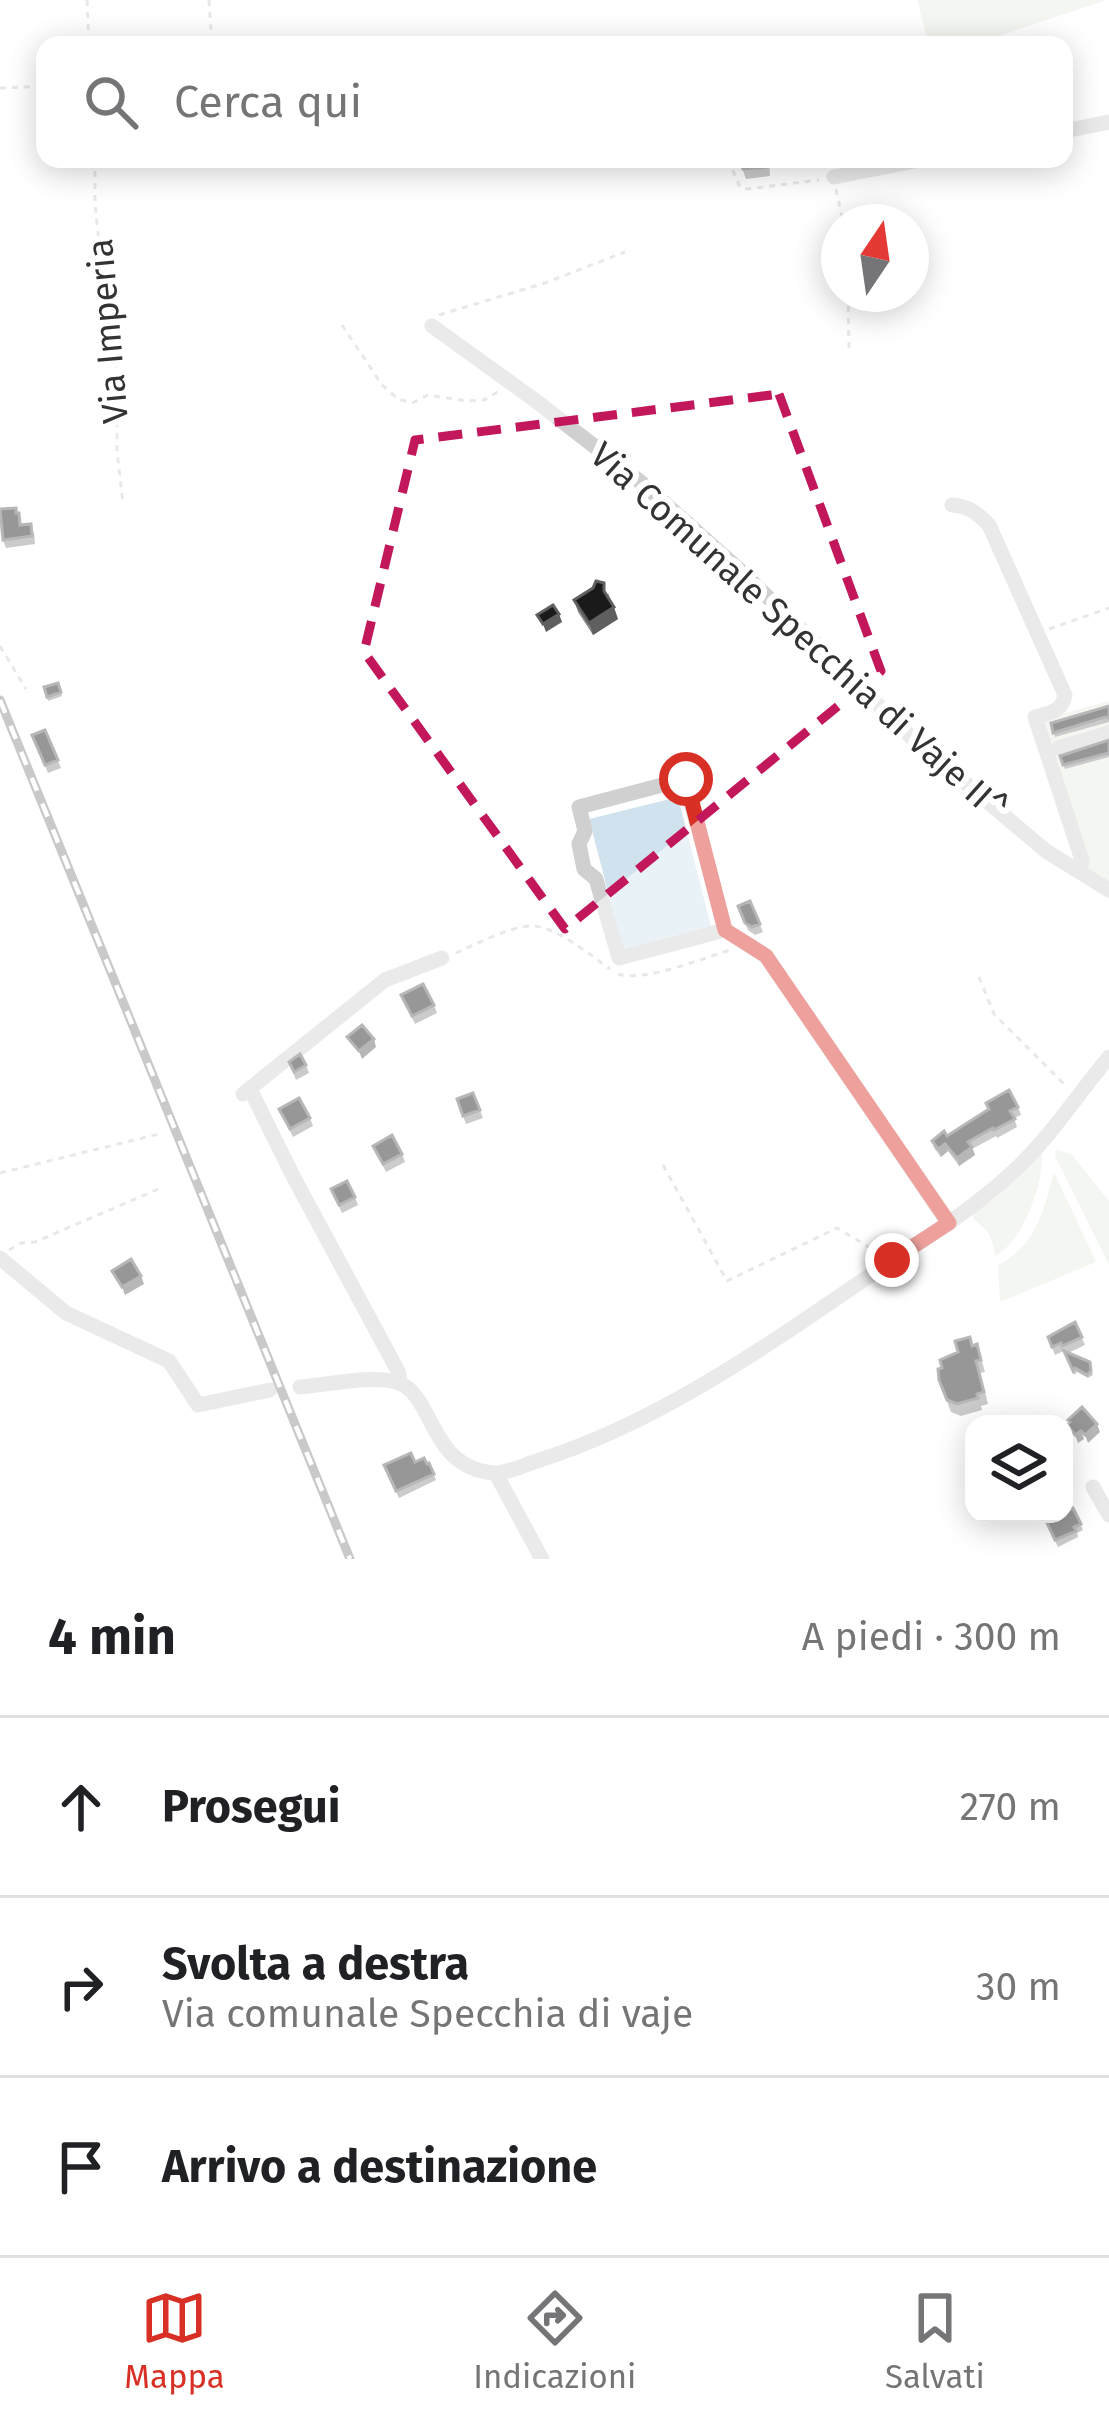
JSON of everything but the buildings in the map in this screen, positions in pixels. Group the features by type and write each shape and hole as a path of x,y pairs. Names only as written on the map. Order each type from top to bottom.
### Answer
{"street":[{"path":"1073,129 1109,122"},
{"path":"835,177 880,168"},
{"name":"Via Comunale Specchia di Vaje II^","path":"432,326 643,484 742,572 912,738 1046,851 1109,890"},
{"path":"952,505 976,512 988,525 1065,695 1056,711 1035,718 1082,860 1080,872"},
{"path":"1059,748 1109,733"},
{"path":"725,930 619,958 596,879 584,869 578,844 585,831 579,807 686,779 725,930 766,956 949,1223"},
{"path":"400,1384 399,1373 246,1092 385,980 442,958"},
{"path":"300,1387 385,1380 400,1384 412,1390 446,1450 496,1474 575,1449 650,1415 724,1371 949,1223 1016,1170 1109,1058"},
{"path":"0,1258 66,1313 169,1361 198,1405 270,1390"},
{"path":"496,1474 542,1559"},
{"path":"1093,1487 1109,1515"}],"path":[{"path":"87,0 89,36"},
{"path":"209,0 211,36"},
{"path":"0,88 36,86"},
{"name":"Via Imperia","path":"95,168 103,281 113,327 123,503"},
{"path":"732,168 740,187 748,189 835,177 840,204"},
{"path":"432,326 441,314 625,252"},
{"path":"848,312 849,351"},
{"path":"342,325 382,385 405,402 428,395 484,400 509,382"},
{"path":"1042,641 1049,629 1109,608"},
{"path":"0,646 26,689"},
{"path":"442,958 533,925 567,939 624,977 749,946"},
{"path":"979,977 994,1014 1076,1096"},
{"path":"0,1173 159,1134"},
{"path":"663,1165 727,1281 837,1228 892,1260"},
{"path":"0,1258 13,1247 163,1187"}],"highlighted area":[{"path":"779,394 881,671 565,929 364,652 415,440"}],"shaded area":[{"path":"917,0 1107,0 998,36 927,36"},
{"path":"1109,701 1109,883 1090,872 1039,720"},
{"path":"1042,1149 1040,1177 1023,1224 995,1256 990,1236 972,1213 997,1197"},
{"path":"1056,1149 1072,1155 1109,1201 1109,1265 1055,1156"},
{"path":"1054,1172 1096,1262 1000,1302 998,1265 1030,1237"}],"water":[{"path":"678,797 711,926 623,949 589,819"}],"railway":[{"path":"0,700 350,1559"}],"route":[{"path":"686,779 725,930 766,956 949,1223 892,1260"}]}
